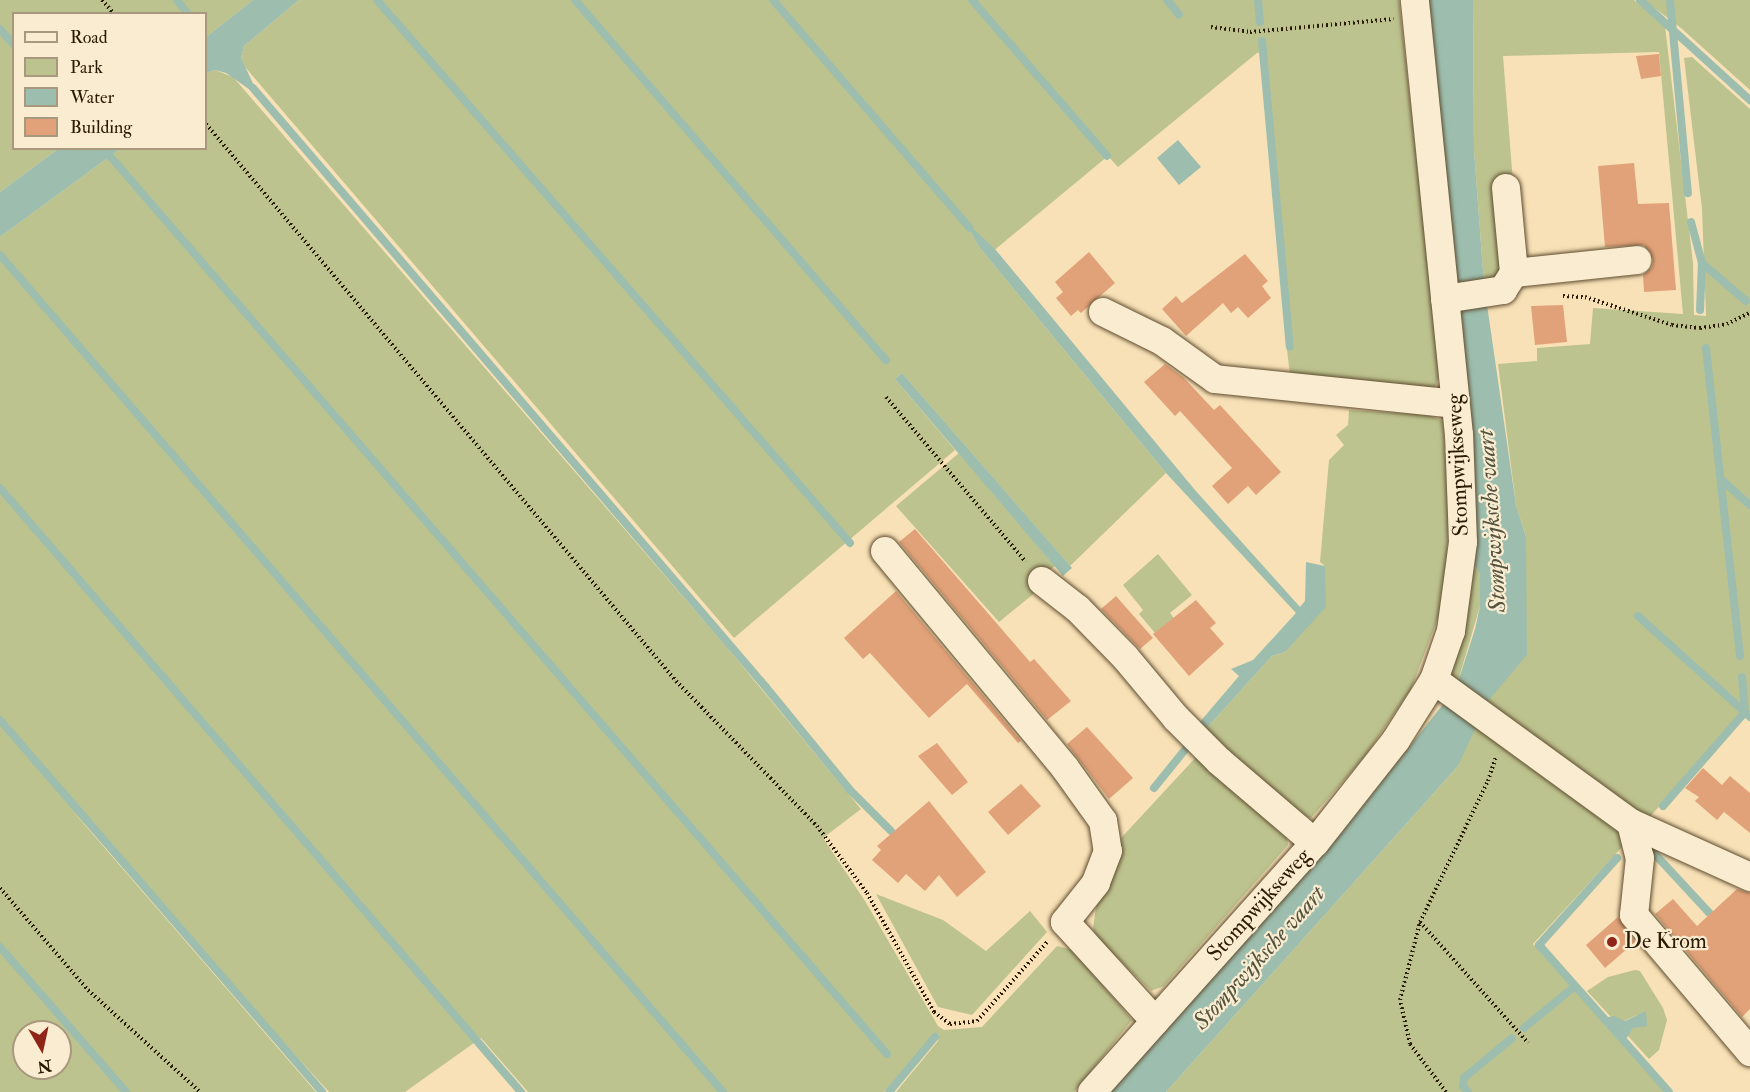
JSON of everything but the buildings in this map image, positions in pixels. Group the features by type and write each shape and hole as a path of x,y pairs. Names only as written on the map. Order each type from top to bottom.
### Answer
{"street":[{"name":"Stompwijkseweg","path":"1092,1092 1314,843 1442,686 1462,573 1462,494 1449,299 1416,8"},
{"path":"1506,188 1509,282"},
{"path":"1449,299 1509,282 1637,260"},
{"path":"1103,312 1162,341 1215,379 1455,404"},
{"path":"885,551 1065,768 1103,821 1108,851 1096,883 1065,922 1155,1022"},
{"path":"1042,581 1078,609 1118,649 1176,718 1219,761 1314,843"},
{"path":"1442,686 1631,823 1750,877"},
{"path":"1631,823 1640,858 1634,915 1750,1052"}],"path":[{"path":"102,0 112,12"},
{"path":"1211,27 1250,32 1416,8"},
{"path":"207,125 676,681 817,826 867,893 934,1012 950,1024 978,1021 1065,922"},
{"path":"1554,296 1585,297 1672,325 1700,328 1727,324 1750,313"},
{"path":"886,397 1042,581"},
{"path":"1446,1092 1410,1044 1400,1000 1420,922 1488,781 1496,727"},
{"path":"0,888 88,990 200,1092"},
{"path":"1420,922 1528,1043"}],"green space":[{"path":"0,0 253,0 207,36 207,12 12,12 12,150 57,150 0,192"},
{"path":"299,0 1399,0 1440,372 1436,385 1431,391 1291,382 1287,350 1292,349 1266,52 1257,53 1118,167 1108,156 992,252 857,94 964,220 979,247 1166,473 1070,566 902,373 895,379 955,450 734,638 245,67 241,58 244,46"},
{"path":"1473,0 1634,0 1665,26 1693,263 1694,315 1706,316 1702,209 1684,58 1692,57 1750,109 1750,717 1745,713 1533,944 1666,1092 1166,1092 1458,766 1526,537 1516,505 1498,364 1537,361 1537,348 1590,344 1593,308 1683,314 1659,52 1503,56 1513,182 1503,273 1484,284 1474,150"},
{"path":"1644,0 1750,0 1750,90 1681,28"},
{"path":"215,70 233,77 724,644 861,809 823,838 865,901 938,1026 944,1030 982,1027 1057,946 1073,950 1132,1020 1074,1092 896,1092 938,1041 939,1034 934,1034 884,1092 528,1092 481,1038 405,1092 329,1092 71,809 316,1092 0,1092 0,237 119,150 207,150 207,73"},
{"path":"1349,410 1429,415 1443,421 1449,512 1446,575 1441,610 1411,689 1365,756 1311,818 1296,813 1205,730 1272,656 1285,652 1325,566 1320,562 1329,460 1344,445 1336,435 1348,425"},
{"path":"959,453 1055,566 1032,586 1037,591 999,622 896,506"},
{"path":"1158,554 1192,595 1170,613 1183,630 1166,646 1139,614 1143,610 1123,585"},
{"path":"1474,564 1480,575 1480,606 1456,688 1450,669"},
{"path":"1198,755 1286,832 1288,845 1164,986 1151,991 1098,939 1093,929 1096,907 1122,837"},
{"path":"876,894 943,920 986,951 1030,911 1047,932 972,1015 938,1007"},
{"path":"1635,970 1640,971 1663,1008 1667,1020 1659,1050 1649,1059 1628,1036 1637,1015 1624,1021 1611,1017 1587,991 1608,977"}],"water":[{"path":"253,0 299,0 244,46 241,58 259,96 226,73 215,70 207,73 207,36"},
{"name":"Stompwijksche vaart","path":"1426,0 1473,0 1474,150 1484,284 1516,505 1526,537 1527,655 1472,720 1477,725 1458,766 1166,1092 1110,1092 1352,819 1456,688 1475,629 1480,606 1480,575 1474,564 1476,518"},
{"path":"1178,140 1201,167 1179,185 1157,158"},
{"path":"57,150 119,150 0,237 0,192"},
{"path":"964,220 995,249 1195,490 1300,607 1305,601 1306,562 1325,566 1326,607 1285,652 1272,656 1205,730 1199,723 1239,676 1231,669 1253,660 1296,613 1166,473 979,247"},
{"path":"902,373 1072,568 1063,576 895,379"},
{"path":"1646,1011 1647,1026 1633,1028 1625,1041 1603,1018 1614,1016 1625,1021"}],"waterway":[{"path":"177,0 186,12"},
{"path":"377,0 850,543"},
{"path":"575,0 886,360"},
{"path":"773,0 970,228"},
{"path":"972,0 1107,156"},
{"path":"1167,0 1179,15"},
{"path":"1258,0 1260,22"},
{"path":"1640,0 1750,100"},
{"path":"1670,0 1688,193"},
{"path":"0,29 12,43"},
{"path":"1262,41 1290,347"},
{"path":"253,88 765,686 850,790 891,831"},
{"path":"105,150 887,1054"},
{"path":"1691,222 1702,263 1700,310"},
{"path":"0,255 723,1092"},
{"path":"1702,263 1746,301"},
{"path":"1706,348 1740,656"},
{"path":"1723,481 1750,505"},
{"path":"0,488 521,1092"},
{"path":"1638,616 1750,717"},
{"path":"1663,806 1745,712 1742,677"},
{"path":"0,720 322,1092"},
{"path":"1154,788 1188,746"},
{"path":"1652,851 1716,920"},
{"path":"1617,858 1539,945 1669,1092"},
{"path":"0,947 126,1092"},
{"path":"1524,1028 1574,987"},
{"path":"889,1092 935,1037"},
{"path":"1468,1092 1463,1086 1464,1078 1512,1038"}],"place":[{"name":"De Krom","path":"1612,942"}]}
